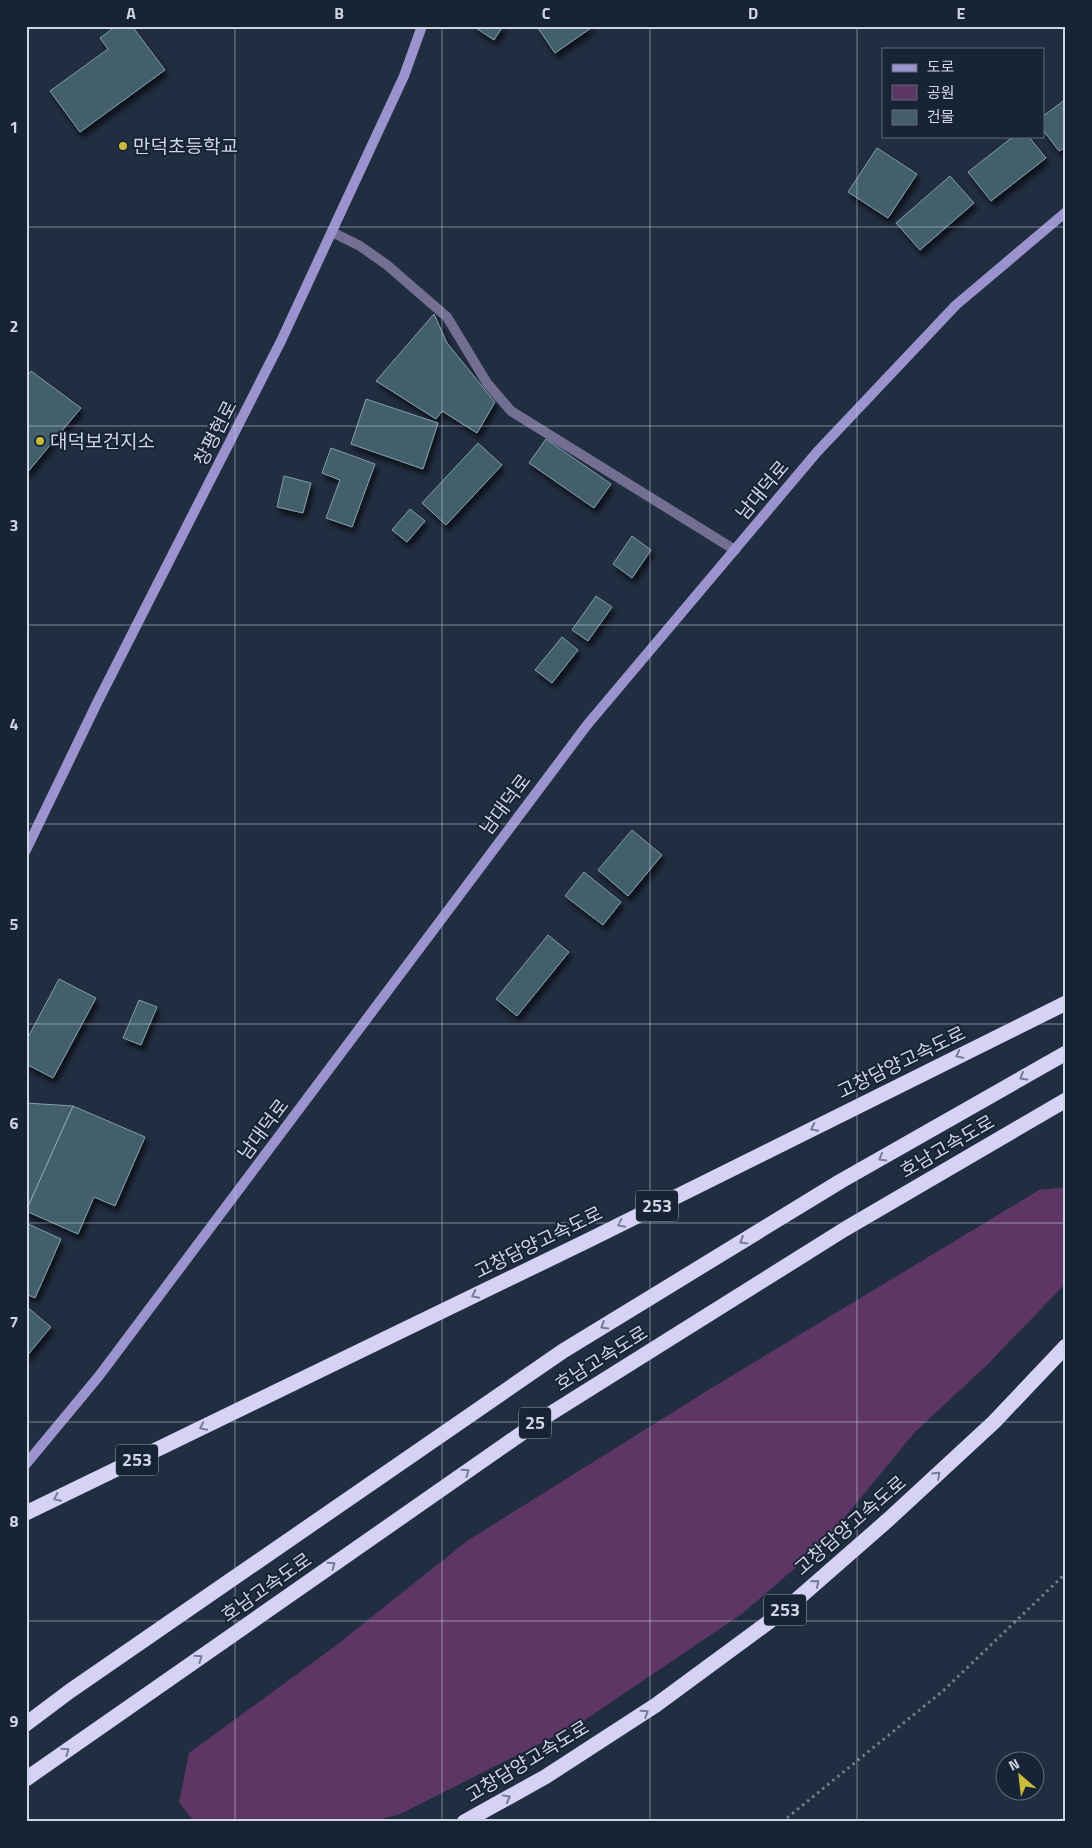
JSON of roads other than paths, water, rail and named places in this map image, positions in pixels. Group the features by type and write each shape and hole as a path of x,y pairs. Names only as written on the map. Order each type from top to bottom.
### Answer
{"highway":[{"name":"고창담양고속도로","path":"26,1513 583,1243 1066,1002"},
{"name":"호남고속도로","path":"26,1724 70,1691 563,1351 841,1181 1066,1053"},
{"name":"호남고속도로","path":"26,1779 544,1417 845,1229 1066,1100"},
{"name":"고창담양고속도로","path":"464,1822 545,1777 656,1705 785,1610 889,1519 987,1428 1066,1346"}],"main road":[{"name":"창평현로","path":"26,850 97,703 282,341 404,76 422,26"},
{"name":"남대덕로","path":"26,1464 105,1368 587,725 818,452 956,305 1066,212"}],"lane":[{"path":"332,232 360,246 387,265 447,317 487,383 511,411 735,550"}],"place":[{"name":"만덕초등학교","path":"123,146"},
{"name":"대덕보건지소","path":"40,441"}]}
